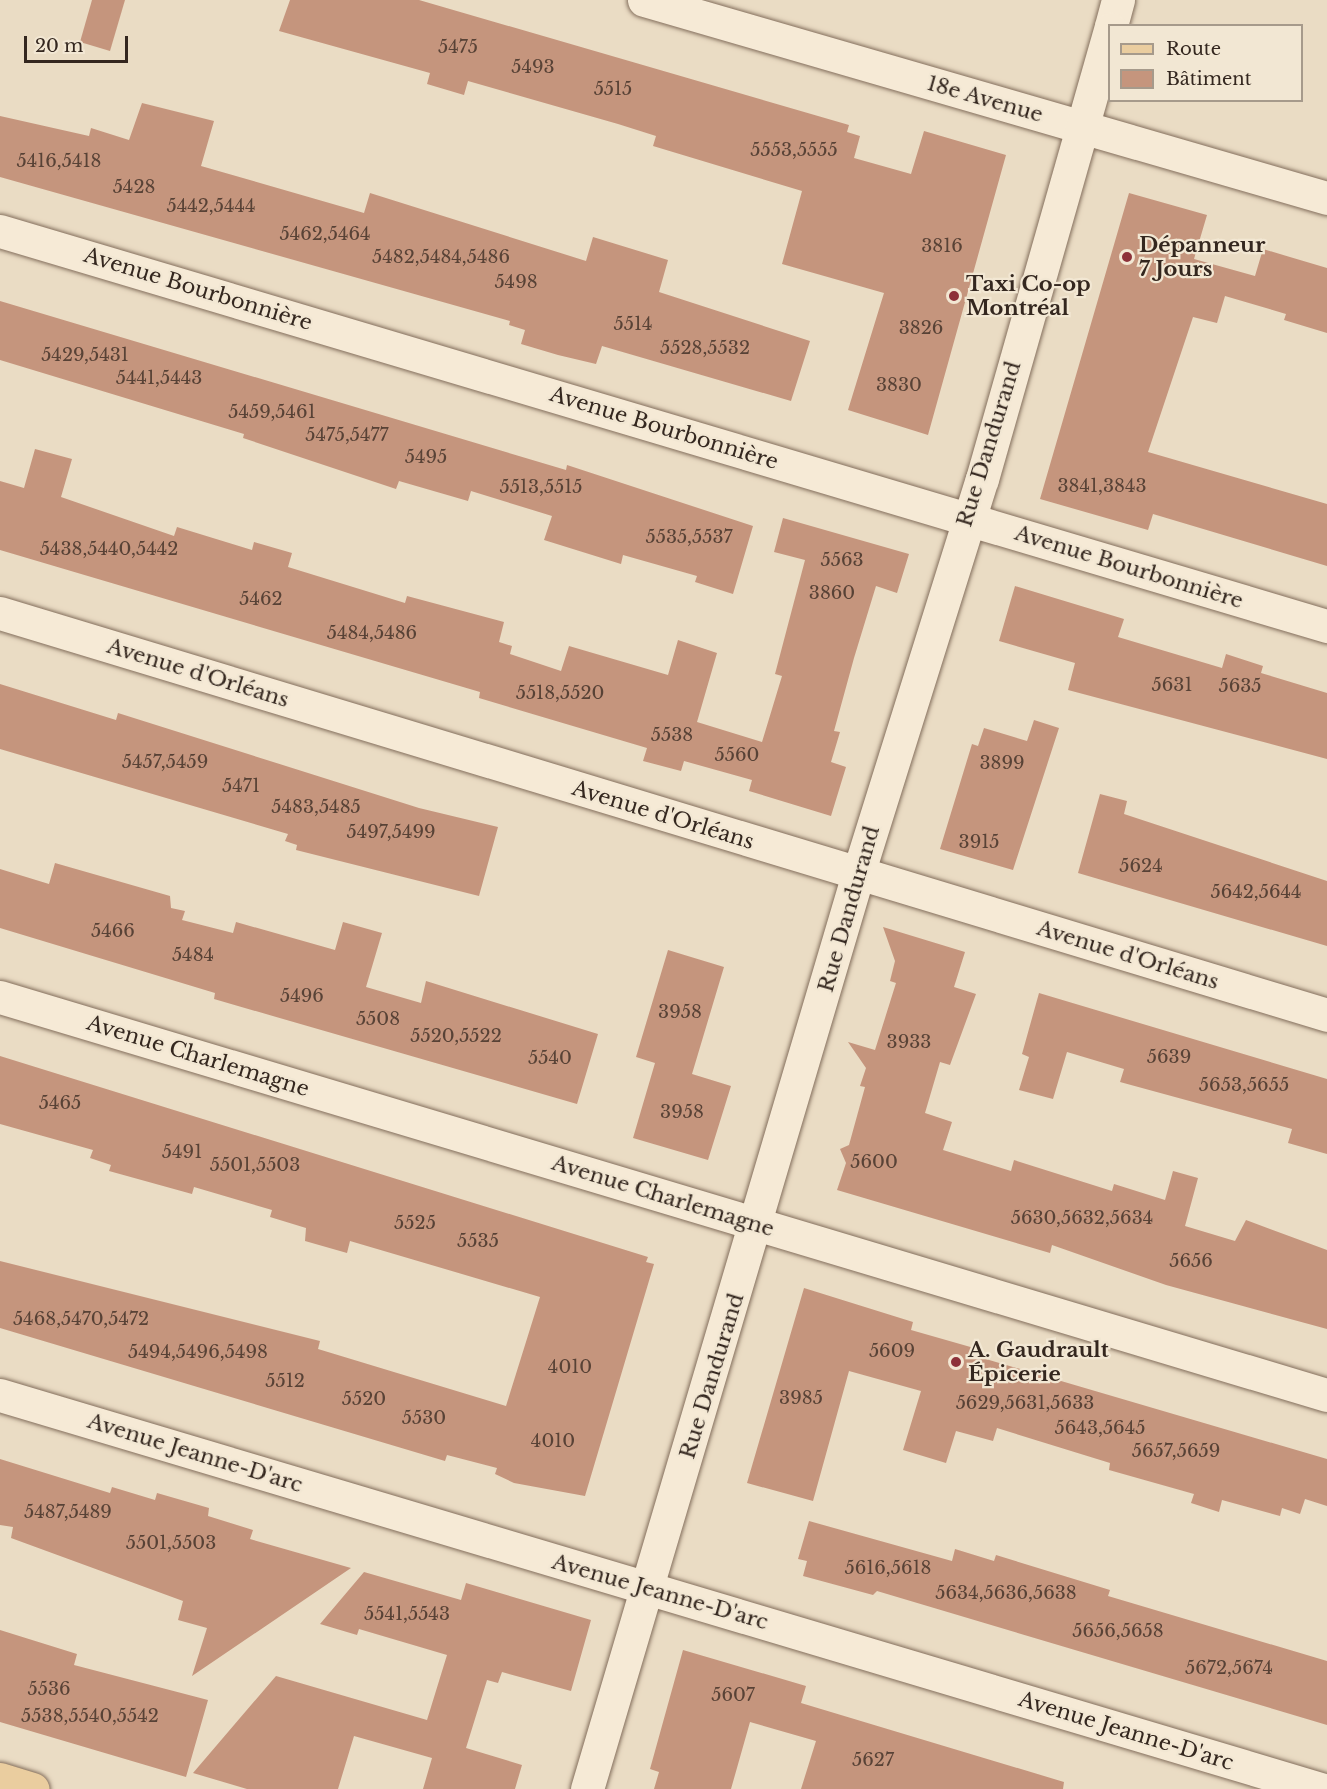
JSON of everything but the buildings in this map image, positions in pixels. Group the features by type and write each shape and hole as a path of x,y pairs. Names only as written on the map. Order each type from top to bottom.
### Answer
{"main road":[{"path":"0,1779 32,1789"}],"street":[{"name":"18e Avenue","path":"644,0 1327,198"},
{"name":"Rue Dandurand","path":"1111,24 1118,0"},
{"name":"Rue Dandurand","path":"587,1789 758,1224 858,874 968,518 1108,34"},
{"name":"Avenue Bourbonnière","path":"0,231 1327,626"},
{"name":"Avenue d'Orléans","path":"0,613 1327,1015"},
{"name":"Avenue Charlemagne","path":"0,997 1327,1395"},
{"name":"Avenue Jeanne-D'arc","path":"0,1395 1321,1789"}],"place":[{"name":"Dépanneur 7 Jours","path":"1127,257"},
{"name":"Taxi Co-op Montréal","path":"954,296"},
{"name":"A. Gaudrault Épicerie","path":"956,1362"}]}
